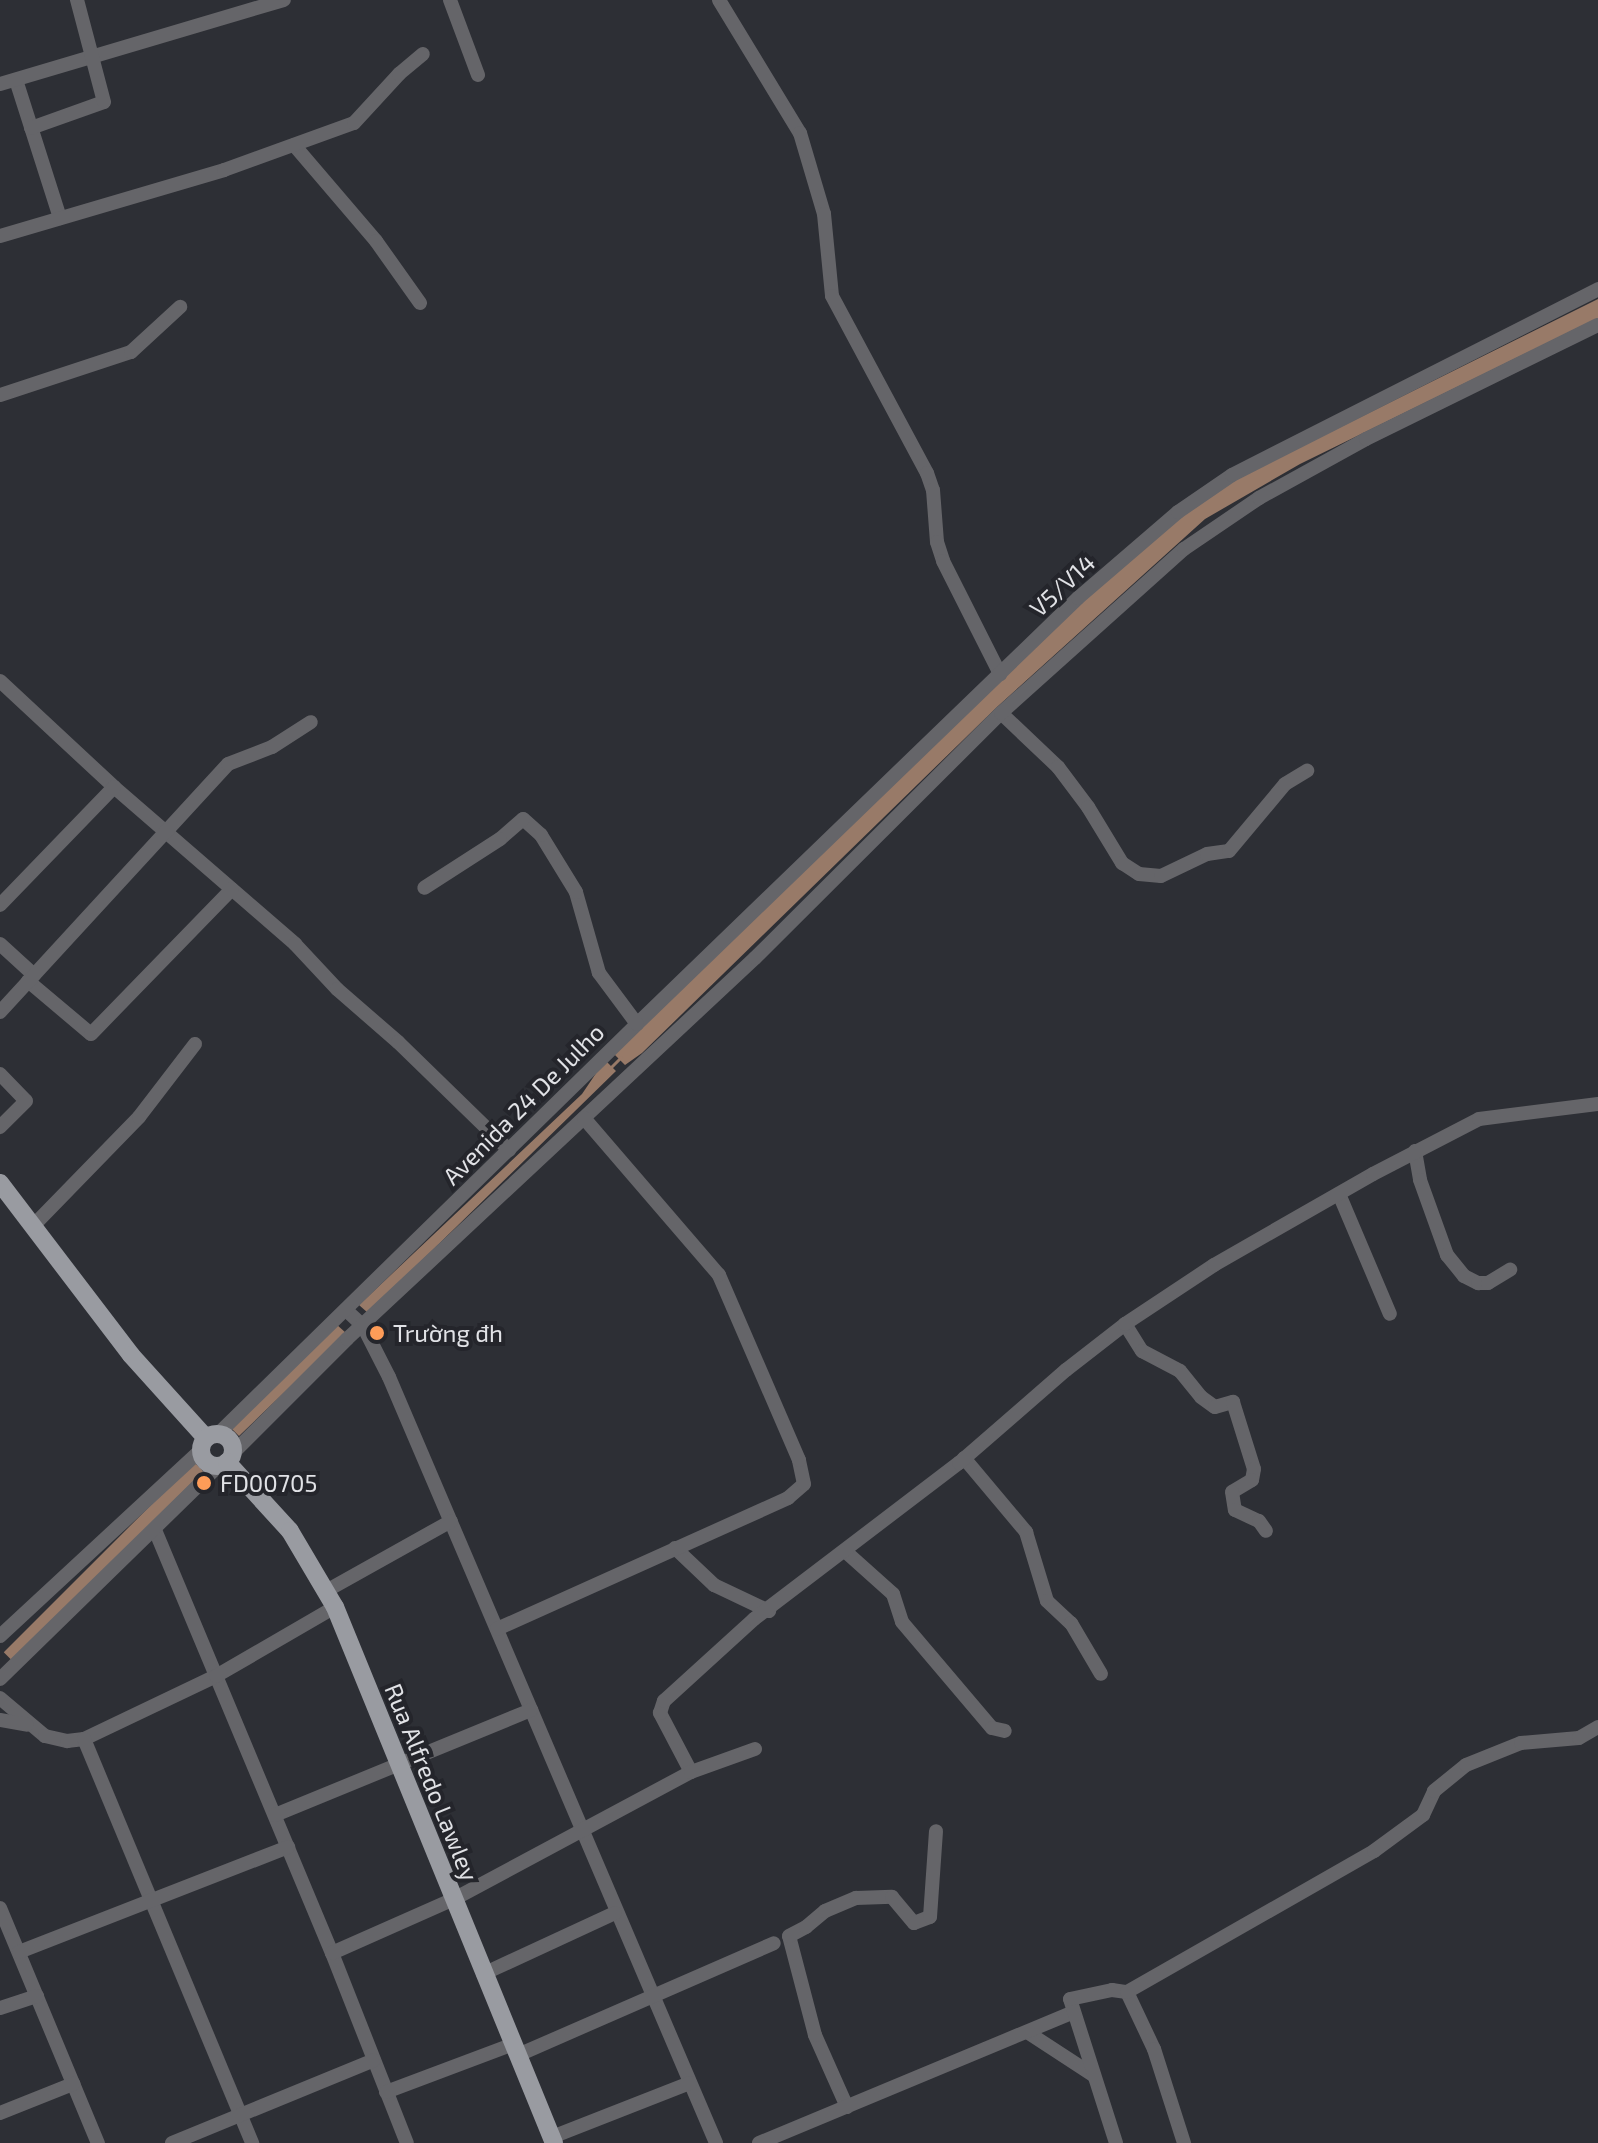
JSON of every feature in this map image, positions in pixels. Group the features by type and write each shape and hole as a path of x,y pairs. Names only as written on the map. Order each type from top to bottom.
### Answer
{"main road":[{"path":"0,1183 131,1355 208,1441 206,1462 226,1460 230,1441 208,1441"},
{"name":"Rua Alfredo Lawley","path":"226,1460 290,1531 330,1599 553,2140"}],"street":[{"path":"31,128 104,102 77,0"},
{"path":"0,84 284,0"},
{"path":"450,0 478,75"},
{"path":"719,0 800,133 824,214 832,296 927,473 933,490 937,542 943,561 1000,674"},
{"path":"0,236 224,170 354,123 399,74 423,54"},
{"path":"16,80 60,218"},
{"path":"294,145 376,241 420,303"},
{"name":"V5/V14","path":"637,1024 1078,598 1178,512 1232,475 1598,289"},
{"path":"0,395 131,352 180,307"},
{"path":"0,1679 363,1326 755,958 1001,713 1184,549 1252,503 1456,393 1598,325"},
{"path":"3,690 295,944 337,989 398,1042 509,1150"},
{"path":"1001,713 1058,767 1088,807 1122,863 1139,874 1161,876 1207,854 1229,851 1278,790 1298,774 1307,771"},
{"path":"0,1012 228,764 272,747 311,722"},
{"path":"0,905 114,787"},
{"name":"Avenida 24 De Julho","path":"0,1636 346,1310 637,1024 599,973 576,892 541,835 523,819 500,839 424,888"},
{"path":"0,944 84,1032 91,1034 232,889"},
{"path":"33,1226 139,1117 195,1044"},
{"path":"0,1074 26,1101 0,1127"},
{"path":"691,1772 660,1706 754,1619 846,1552 1125,1324 1214,1265 1415,1151 1479,1119 1598,1104"},
{"path":"497,1629 798,1493 804,1484 804,1473 719,1275 584,1118"},
{"path":"1415,1151 1420,1180 1447,1255 1464,1276 1478,1283 1488,1283 1510,1270"},
{"path":"1339,1194 1390,1314"},
{"path":"346,1310 363,1326 389,1377 615,1913 716,2143"},
{"path":"1125,1324 1142,1351 1180,1371 1201,1397 1215,1407 1233,1402 1254,1469 1252,1480 1231,1495 1239,1514 1259,1521 1266,1531"},
{"path":"964,1458 1026,1532 1047,1601 1078,1632 1101,1674"},
{"path":"0,1698 28,1725 56,1740 84,1739 216,1676 451,1521"},
{"path":"155,1530 332,1953 407,2143"},
{"path":"675,1548 714,1585 769,1611"},
{"path":"846,1552 893,1594 902,1622 992,1728 1005,1731"},
{"path":"275,1815 531,1710"},
{"path":"0,1720 28,1725"},
{"path":"1116,2143 1070,1999 1112,1990 1127,1992 1404,1832 1423,1815 1434,1791 1466,1765 1521,1743 1579,1738 1598,1727"},
{"path":"84,1739 252,2143"},
{"path":"332,1953 454,1899 583,1833 691,1772 755,1749"},
{"path":"847,2107 815,2035 789,1936 825,1911 856,1898 892,1897 914,1923 930,1917 936,1831"},
{"path":"19,1952 288,1847"},
{"path":"0,1908 98,2143"},
{"path":"483,1974 615,1913"},
{"path":"386,2092 516,2050 652,1997 774,1943"},
{"path":"1127,1992 1154,2049 1184,2143"},
{"path":"0,2008 37,1996"},
{"path":"759,2143 1072,2013"},
{"path":"1027,2032 1093,2075"},
{"path":"172,2143 374,2060"},
{"path":"553,2140 690,2083"},
{"path":"0,2113 73,2084"}],"shaded area":[{"path":"1598,299 1598,318 1300,464 1205,519 997,707 642,1053 625,1065 613,1053 1081,601 1171,521 1242,476"},
{"path":"605,1060 616,1071 368,1313 359,1305 582,1094"},
{"path":"336,1324 346,1333 239,1436 232,1429"},
{"path":"194,1462 203,1471 13,1661 4,1652"}],"waterway":[{"path":"609,1069 621,1057"}],"place":[{"name":"Trường đh","path":"377,1333"},
{"name":"FD00705","path":"204,1483"}]}
